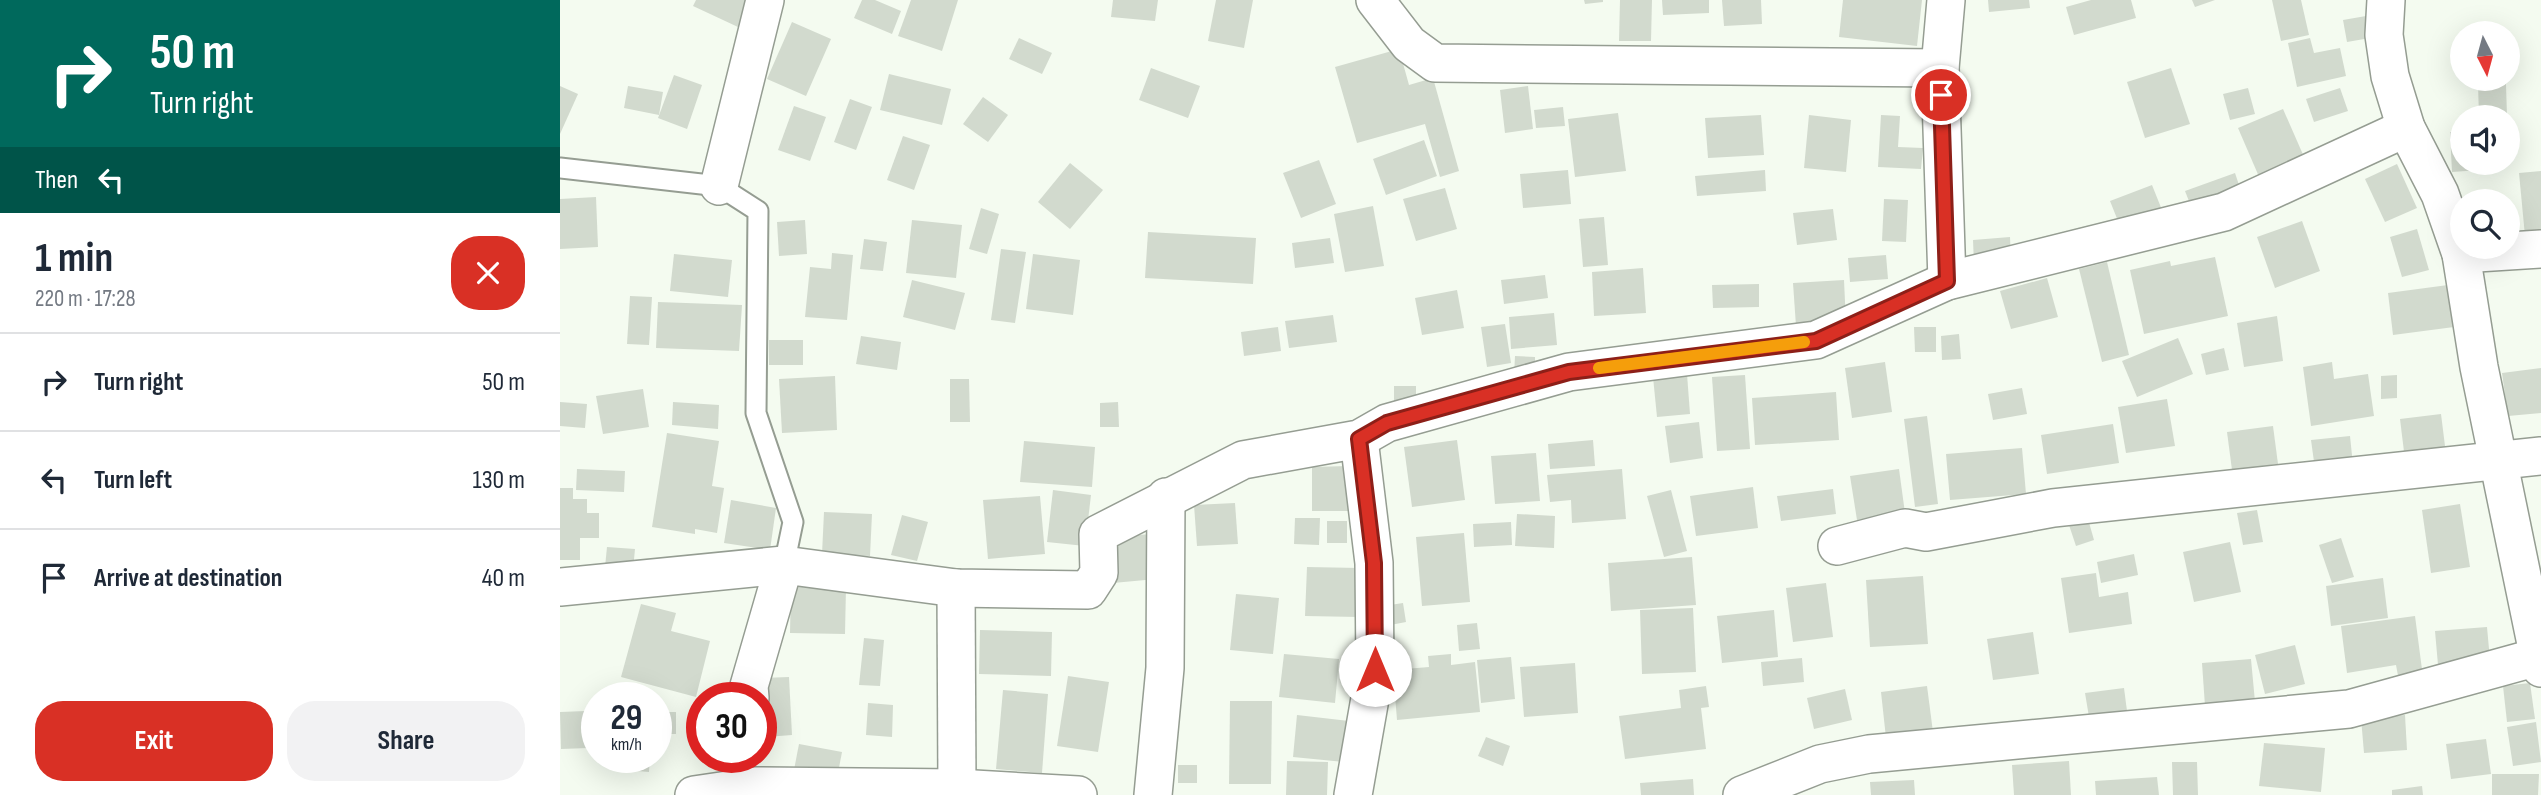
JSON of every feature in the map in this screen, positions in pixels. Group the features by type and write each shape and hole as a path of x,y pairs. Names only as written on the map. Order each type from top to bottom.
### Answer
{"street":[{"path":"719,186 765,0"},
{"path":"1375,0 1409,44 1435,63 1940,68"},
{"path":"1947,0 1940,68 1947,281"},
{"path":"2386,0 2384,35 2390,76 2406,128 2440,194 2450,223"},
{"path":"560,587 784,565 956,588 1088,590 1099,573 1098,534 1243,460 1359,439 1387,423 1569,372 1816,341 1947,281 2224,212 2406,128"},
{"path":"2520,250 2541,249"},
{"path":"1742,795 1820,764 1869,754 2349,709 2540,660 2479,367 2462,259"},
{"path":"1353,795 1375,670 1374,563 1359,439"},
{"path":"1837,546 1905,528 1926,532 2053,508 2541,456"},
{"path":"1153,795 1165,668 1166,497"},
{"path":"750,682 784,565"},
{"path":"956,588 957,788"},
{"path":"694,795 754,780 1078,795"}],"lane":[{"path":"560,167 719,186 758,211 757,413 793,522 784,565"}],"building":[{"path":"696,0 750,0 738,27 693,6"},
{"path":"862,0 875,0 901,11 892,34 854,18"},
{"path":"911,0 958,0 942,51 898,36"},
{"path":"1113,0 1158,0 1155,21 1111,17"},
{"path":"1216,0 1253,0 1244,48 1208,41"},
{"path":"1584,0 1603,0 1603,2 1585,4"},
{"path":"1620,0 1652,0 1651,41 1619,41"},
{"path":"1662,0 1709,0 1709,13 1663,15"},
{"path":"1722,0 1761,0 1762,24 1724,26"},
{"path":"1843,0 1922,0 1917,46 1839,37"},
{"path":"1988,0 2029,0 2030,8 1989,12"},
{"path":"2091,0 2131,0 2136,18 2074,35 2066,7"},
{"path":"2192,0 2215,0 2195,7"},
{"path":"2272,0 2301,0 2309,35 2281,41"},
{"path":"2366,16 2370,38 2347,42 2343,20"},
{"path":"792,22 831,39 806,96 767,79"},
{"path":"1019,38 1052,53 1042,74 1009,59"},
{"path":"2310,38 2314,53 2340,48 2346,76 2297,87 2288,43"},
{"path":"1399,49 1409,85 1433,78 1459,171 1440,177 1425,124 1357,143 1335,67"},
{"path":"1151,68 1200,86 1188,118 1139,100"},
{"path":"2171,68 2190,124 2145,138 2127,82"},
{"path":"889,74 951,89 942,125 880,110"},
{"path":"674,75 702,85 687,129 658,118"},
{"path":"560,86 578,94 560,134"},
{"path":"628,86 663,92 659,115 624,108"},
{"path":"1528,86 1533,129 1505,133 1500,90"},
{"path":"2248,88 2255,114 2230,120 2223,94"},
{"path":"2340,88 2348,111 2314,122 2306,99"},
{"path":"2478,91 2506,91 2507,105 2479,105"},
{"path":"983,97 1008,115 988,142 963,124"},
{"path":"850,99 872,107 856,150 834,142"},
{"path":"794,106 826,117 810,161 778,150"},
{"path":"1563,107 1565,126 1536,128 1534,110"},
{"path":"2283,109 2308,166 2263,186 2238,128"},
{"path":"1618,113 1626,171 1575,177 1568,119"},
{"path":"1761,115 1764,155 1708,158 1705,118"},
{"path":"1809,115 1851,120 1846,172 1804,168"},
{"path":"1881,115 1900,116 1898,147 1923,148 1921,169 1878,167"},
{"path":"903,136 930,145 914,190 887,180"},
{"path":"1424,140 1437,176 1386,195 1373,159"},
{"path":"1319,160 1336,204 1301,218 1283,173"},
{"path":"1070,163 1103,190 1070,229 1038,202"},
{"path":"2397,164 2417,208 2385,222 2365,179"},
{"path":"1568,170 1571,204 1523,208 1520,174"},
{"path":"1765,170 1766,191 1697,196 1695,176"},
{"path":"2541,171 2541,235 2525,236 2520,173"},
{"path":"2235,173 2241,191 2192,209 2185,191"},
{"path":"2152,185 2166,220 2124,236 2110,201"},
{"path":"1445,188 1457,229 1416,241 1403,199"},
{"path":"596,197 598,247 560,249 560,199"},
{"path":"1884,199 1908,200 1906,242 1882,241"},
{"path":"1373,206 1384,266 1345,272 1334,214"},
{"path":"981,208 999,214 987,254 969,249"},
{"path":"1833,209 1837,240 1797,245 1793,213"},
{"path":"1604,217 1608,265 1583,267 1579,219"},
{"path":"805,220 807,254 779,256 777,222"},
{"path":"912,220 962,225 956,278 906,273"},
{"path":"2302,221 2320,271 2275,288 2257,237"},
{"path":"2417,229 2429,270 2402,277 2390,237"},
{"path":"1148,232 1256,238 1253,284 1145,278"},
{"path":"2010,237 2011,262 1974,264 1973,240"},
{"path":"1330,238 1334,263 1295,268 1292,243"},
{"path":"864,239 887,242 883,271 860,269"},
{"path":"1001,249 1026,252 1015,323 991,320"},
{"path":"832,253 853,255 847,320 805,317 810,267 831,269"},
{"path":"674,254 732,260 728,297 670,291"},
{"path":"1033,254 1080,260 1073,315 1026,309"},
{"path":"1886,255 1888,279 1850,282 1848,258"},
{"path":"2215,257 2228,316 2144,334 2130,270 2170,261 2171,266"},
{"path":"2107,262 2129,355 2102,362 2079,269"},
{"path":"1643,268 1646,313 1594,316 1592,272"},
{"path":"1545,275 1548,298 1504,304 1501,280"},
{"path":"2047,278 2058,317 2011,329 2000,291"},
{"path":"912,280 965,293 955,330 903,317"},
{"path":"1844,280 1846,323 1796,326 1793,283"},
{"path":"1759,284 1759,307 1713,308 1712,285"},
{"path":"2448,285 2454,327 2393,335 2388,293"},
{"path":"1457,290 1464,328 1422,335 1415,298"},
{"path":"630,296 652,297 649,345 627,344"},
{"path":"658,302 742,305 739,351 656,348"},
{"path":"1554,313 1557,345 1511,349 1509,317"},
{"path":"1333,315 1337,342 1289,348 1285,321"},
{"path":"2277,316 2283,361 2244,367 2237,323"},
{"path":"1505,324 1511,363 1487,367 1481,327"},
{"path":"1278,327 1281,351 1244,356 1241,332"},
{"path":"1914,327 1936,327 1936,352 1915,352"},
{"path":"1959,334 1961,359 1942,360 1941,336"},
{"path":"861,336 901,342 897,370 856,364"},
{"path":"2178,338 2193,374 2137,397 2122,361"},
{"path":"769,340 803,340 803,365 769,365"},
{"path":"2224,348 2229,370 2206,375 2201,354"},
{"path":"1515,356 1535,357 1535,377 1514,376"},
{"path":"1885,362 1892,412 1852,418 1845,368"},
{"path":"2332,362 2334,379 2368,374 2374,416 2311,426 2303,367"},
{"path":"2541,368 2541,413 2508,416 2502,373"},
{"path":"1687,374 1690,414 1657,417 1653,377"},
{"path":"1745,375 1750,449 1717,451 1712,377"},
{"path":"2397,375 2397,398 2381,399 2381,376"},
{"path":"835,376 837,430 782,433 779,379"},
{"path":"950,379 969,379 970,422 950,422"},
{"path":"1394,386 1416,386 1416,404 1394,404"},
{"path":"2022,388 2027,414 1993,420 1988,394"},
{"path":"643,389 649,427 603,434 596,396"},
{"path":"1836,392 1839,440 1755,445 1752,398"},
{"path":"2167,399 2175,446 2126,453 2118,407"},
{"path":"560,402 587,404 585,428 560,426"},
{"path":"673,402 719,405 718,429 672,425"},
{"path":"1118,402 1119,427 1100,427 1100,403"},
{"path":"2441,414 2446,454 2405,460 2400,419"},
{"path":"1927,416 1938,504 1915,507 1904,419"},
{"path":"1699,422 1703,458 1670,463 1665,426"},
{"path":"2113,424 2119,463 2047,474 2041,435"},
{"path":"2273,426 2278,464 2232,470 2227,432"},
{"path":"667,433 719,441 712,486 724,488 717,533 695,529 695,534 652,527"},
{"path":"2350,436 2353,465 2315,469 2311,440"},
{"path":"1457,440 1465,500 1412,507 1404,447"},
{"path":"1593,440 1595,466 1550,469 1548,444"},
{"path":"1024,441 1095,447 1092,487 1020,482"},
{"path":"2022,448 2026,494 1950,500 1946,454"},
{"path":"1536,453 1540,501 1495,504 1491,456"},
{"path":"1349,466 1349,511 1312,511 1312,467"},
{"path":"577,469 625,471 624,492 576,490"},
{"path":"1622,469 1626,519 1572,523 1571,500 1550,502 1547,475"},
{"path":"1899,469 1905,513 1857,520 1850,476"},
{"path":"1753,487 1758,528 1696,536 1690,496"},
{"path":"560,488 573,488 573,499 587,499 587,513 599,513 599,538 580,538 580,560 560,560"},
{"path":"1833,489 1836,514 1781,521 1777,496"},
{"path":"1053,490 1091,495 1085,546 1047,542"},
{"path":"1671,490 1687,551 1664,557 1647,496"},
{"path":"1040,496 1045,554 988,559 983,500"},
{"path":"731,500 776,508 770,550 724,543"},
{"path":"1235,503 1238,544 1197,546 1194,505"},
{"path":"2460,504 2470,567 2431,573 2422,510"},
{"path":"2257,510 2263,542 2243,545 2237,513"},
{"path":"824,512 872,514 870,556 822,554"},
{"path":"1517,514 1555,516 1554,548 1515,546"},
{"path":"902,515 928,522 917,561 891,555"},
{"path":"1295,518 1320,518 1319,545 1294,544"},
{"path":"2088,519 2094,540 2076,546 2069,525"},
{"path":"1327,521 1347,521 1347,543 1327,543"},
{"path":"1511,522 1512,545 1474,547 1473,524"},
{"path":"1464,533 1470,602 1422,606 1416,537"},
{"path":"1152,534 1156,579 1113,583 1109,537"},
{"path":"2341,538 2354,577 2332,583 2319,545"},
{"path":"2230,542 2241,592 2194,602 2183,552"},
{"path":"607,547 635,549 633,570 605,567"},
{"path":"2134,554 2138,575 2101,583 2097,562"},
{"path":"1692,557 1696,605 1611,611 1608,563"},
{"path":"1307,567 1360,568 1359,617 1305,616"},
{"path":"2096,573 2099,597 2128,592 2132,624 2069,633 2061,578"},
{"path":"1923,576 1928,644 1870,647 1866,580"},
{"path":"2383,578 2388,618 2331,626 2326,586"},
{"path":"1826,583 1833,637 1793,642 1786,588"},
{"path":"791,586 846,587 845,634 790,633"},
{"path":"1236,594 1279,598 1273,654 1230,650"},
{"path":"1403,603 1406,622 1380,627 1377,607"},
{"path":"641,604 676,613 671,631 710,641 700,682 686,682 686,694 672,691 672,682 640,682 621,677"},
{"path":"1693,608 1696,672 1642,674 1640,610"},
{"path":"1774,610 1778,657 1722,663 1717,616"},
{"path":"2415,616 2423,677 2399,681 2396,665 2347,673 2341,626"},
{"path":"1477,623 1480,649 1459,651 1457,625"},
{"path":"2487,627 2490,660 2438,665 2435,631"},
{"path":"980,630 1052,632 1051,676 979,674"},
{"path":"2033,632 2039,674 1993,680 1987,639"},
{"path":"864,638 884,640 880,686 859,685"},
{"path":"2295,645 2305,684 2265,694 2255,655"},
{"path":"1284,654 1339,659 1335,703 1279,697"},
{"path":"1451,654 1451,665 1475,662 1480,712 1397,720 1393,670 1429,667 1428,656"},
{"path":"1511,657 1515,699 1481,703 1477,660"},
{"path":"1802,658 1804,682 1763,686 1761,662"},
{"path":"2251,659 2255,702 2205,706 2202,663"},
{"path":"1575,663 1578,713 1524,717 1520,667"},
{"path":"1068,676 1109,682 1098,752 1057,746"},
{"path":"789,677 792,735 777,736 777,682 762,682 762,678"},
{"path":"2530,683 2535,719 2507,722 2503,686"},
{"path":"1706,686 1709,707 1701,708 1706,749 1625,759 1619,716 1681,708 1679,690"},
{"path":"1927,686 1933,732 1886,738 1881,692"},
{"path":"2124,688 2127,711 2089,717 2085,693"},
{"path":"1845,689 1852,720 1814,729 1807,698"},
{"path":"1003,690 1048,694 1042,773 996,769"},
{"path":"1230,701 1272,701 1271,784 1229,784"},
{"path":"868,703 893,705 892,737 866,735"},
{"path":"581,711 581,748 561,749 560,712"},
{"path":"672,712 676,712 676,734 672,734"},
{"path":"1297,715 1349,721 1344,762 1293,757"},
{"path":"2405,715 2407,750 2364,753 2361,718"},
{"path":"2536,722 2541,762 2513,766 2507,727"},
{"path":"1486,737 1510,746 1503,766 1478,756"},
{"path":"2486,739 2491,774 2451,779 2446,744"},
{"path":"2264,743 2325,748 2321,792 2259,786"},
{"path":"799,744 842,752 837,778 794,770"},
{"path":"1287,761 1328,762 1327,795 1286,795"},
{"path":"2069,761 2071,795 2014,795 2012,765"},
{"path":"2172,762 2197,762 2198,795 2173,795"},
{"path":"1178,765 1197,765 1197,783 1178,783"},
{"path":"2492,774 2539,774 2538,795 2492,795"},
{"path":"2157,777 2159,795 2096,795 2095,781"},
{"path":"1693,779 1694,795 1641,795 1640,783"},
{"path":"1914,780 1915,795 1871,795 1870,782"},
{"path":"2422,786 2423,795 2392,795 2392,790"}],"slow traffic":[{"path":"1599,368 1804,342"}],"route":[{"path":"1375,670 1374,563 1359,439 1387,423 1569,372 1816,341 1947,281 1941,95"}]}
